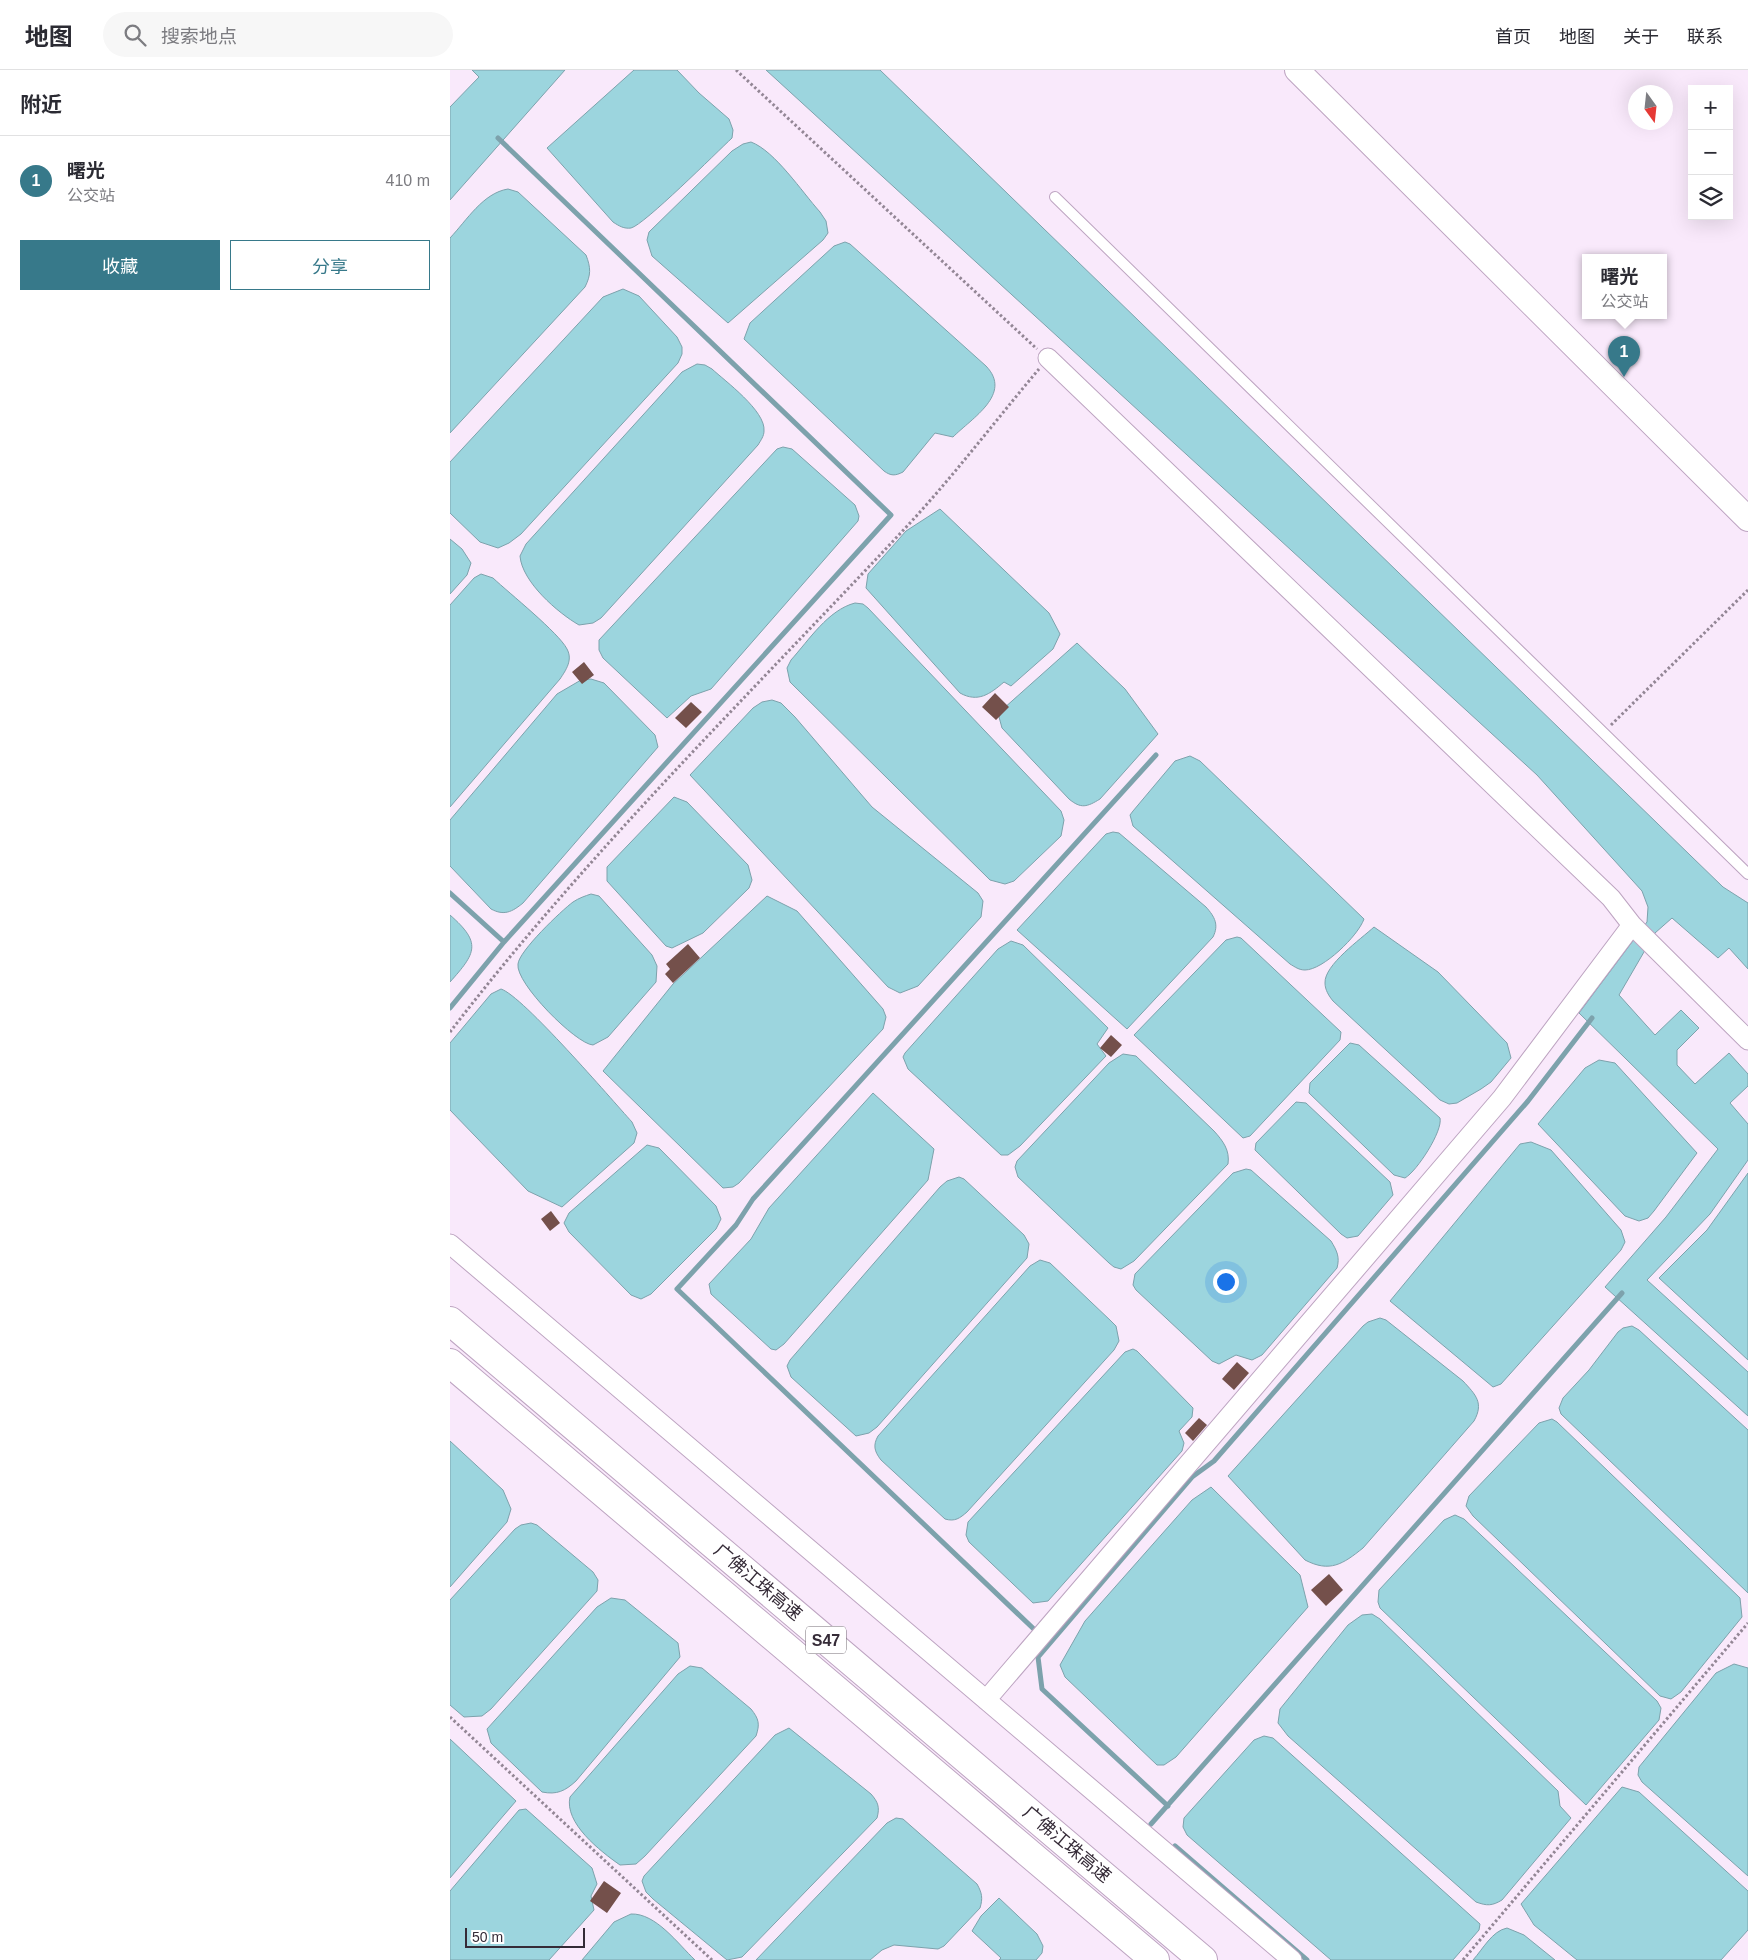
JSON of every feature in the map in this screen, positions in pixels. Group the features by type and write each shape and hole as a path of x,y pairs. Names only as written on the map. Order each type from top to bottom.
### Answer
{"highway":[{"name":"广佛江珠高速","path":"450,1321 1203,1960"},
{"name":"广佛江珠高速","path":"450,1363 1154,1960"}],"street":[{"path":"1297,70 1748,519"},
{"path":"1048,358 1611,898 1632,925 1748,1040"},
{"path":"986,1700 1502,1098 1632,925"},
{"path":"450,1244 1292,1960"}],"lane":[{"path":"1055,197 1748,874"}],"path":[{"path":"450,1032 505,960 695,750 912,521 1048,358 736,70"},
{"path":"1604,733 1748,590"},
{"path":"1462,1960 1748,1622"},
{"path":"450,1717 712,1960"}],"water":[{"path":"472,70 565,70 450,200 450,107 479,77"},
{"path":"634,70 677,70 699,93 729,119 733,130 732,138 681,187 650,215 638,224 628,228 613,222 547,148"},
{"path":"766,70 880,70 1723,887 1748,903 1748,969 1729,948 1718,958 1672,918 1655,933 1619,995 1655,1035 1681,1010 1699,1028 1677,1050 1677,1065 1695,1084 1729,1053 1748,1074 1748,1086 1730,1103 1748,1124 1748,1160 1710,1214 1647,1280 1748,1372 1748,1416 1605,1287 1666,1217 1718,1149 1579,1013 1647,922 1648,907 1642,891 1537,775"},
{"path":"751,142 769,154 788,173 826,221 828,233 823,240 728,323 652,256 647,240 649,232 732,151 743,144"},
{"path":"508,189 518,192 586,255 590,271 585,287 450,433 450,238 483,202 491,196"},
{"path":"845,242 850,244 986,366 993,376 995,386 992,396 979,414 953,437 935,433 903,472 895,475 884,471 744,339 750,323 834,246"},
{"path":"623,289 639,296 677,337 682,347 682,354 678,363 521,534 498,548 480,542 450,513 450,462 603,297"},
{"path":"697,364 705,365 712,369 744,397 763,423 763,436 758,445 601,618 593,623 579,625 561,613 542,596 527,576 520,556 526,544 682,372"},
{"path":"783,447 792,449 855,505 859,516 858,521 711,689 691,696 667,718 603,658 599,650 599,640 777,449"},
{"path":"940,509 1049,613 1060,634 1053,649 1011,686 1004,682 984,696 972,697 960,693 866,588 868,574 906,531"},
{"path":"450,539 462,549 471,563 467,575 450,594"},
{"path":"481,574 493,578 554,633 567,649 569,661 560,679 450,807 450,605 474,578"},
{"path":"855,603 863,604 868,608 1061,811 1064,820 1061,836 1014,881 1005,884 990,880 790,682 787,668 791,660 828,619 836,612"},
{"path":"1077,643 1125,689 1158,734 1100,799 1084,806 1069,799 1002,728 999,717 1003,709"},
{"path":"591,679 604,683 655,735 658,747 523,903 515,909 504,913 491,909 450,866 450,820 557,694 581,680"},
{"path":"772,700 781,703 795,717 872,807 978,893 983,901 981,917 918,986 900,993 888,987 690,775 753,708 762,702"},
{"path":"1190,756 1200,761 1364,919 1347,943 1321,964 1312,969 1305,970 1290,964 1133,826 1130,815 1133,811 1175,761"},
{"path":"674,797 687,802 748,865 752,880 749,888 703,933 672,948 666,946 607,881 607,867"},
{"path":"1119,833 1206,907 1212,914 1216,925 1213,937 1127,1029 1017,930 1106,834"},
{"path":"591,894 599,896 652,955 657,966 656,982 608,1037 593,1045 574,1035 548,1011 526,985 518,964 525,950 551,922 573,902"},
{"path":"767,896 797,911 883,1009 886,1017 883,1029 739,1183 733,1187 723,1188 603,1071 673,984"},
{"path":"450,915 467,933 472,948 465,963 450,982"},
{"path":"1374,927 1438,972 1507,1043 1511,1058 1491,1082 1457,1103 1449,1104 1440,1100 1333,1001 1328,993 1325,983 1330,968"},
{"path":"1237,937 1241,938 1341,1032 1340,1040 1250,1136 1243,1138 1134,1035 1226,940"},
{"path":"1011,941 1023,945 1108,1028 1097,1044 1106,1056 1020,1146 1008,1155 1001,1155 908,1069 903,1057 998,949"},
{"path":"501,989 512,996 547,1028 632,1122 637,1133 634,1143 562,1207 528,1191 450,1110 450,1043 491,994"},
{"path":"1350,1043 1359,1045 1440,1118 1437,1132 1428,1150 1416,1168 1405,1178 1394,1175 1309,1093 1310,1083"},
{"path":"1123,1054 1136,1056 1214,1131 1225,1146 1228,1154 1228,1164 1134,1261 1121,1269 1109,1263 1018,1177 1015,1167 1017,1161 1109,1063"},
{"path":"1599,1060 1615,1063 1697,1153 1654,1211 1648,1218 1639,1221 1625,1216 1538,1124 1585,1068"},
{"path":"873,1093 934,1149 928,1180 784,1344 776,1350 771,1349 711,1294 709,1284 751,1239 769,1208"},
{"path":"1296,1102 1306,1103 1390,1182 1393,1195 1358,1236 1347,1238 1341,1234 1255,1150 1256,1143"},
{"path":"1531,1142 1551,1150 1621,1230 1625,1242 1621,1250 1501,1384 1493,1387 1390,1301 1520,1144"},
{"path":"647,1145 659,1148 716,1206 721,1219 716,1229 651,1294 641,1299 631,1295 569,1232 564,1223 569,1213"},
{"path":"1246,1169 1251,1170 1331,1241 1337,1254 1338,1264 1337,1268 1262,1355 1252,1360 1236,1355 1219,1364 1212,1361 1136,1290 1133,1285 1135,1274 1233,1173"},
{"path":"1748,1173 1748,1360 1659,1278 1707,1230"},
{"path":"959,1177 964,1179 1024,1235 1029,1244 1027,1258 877,1427 869,1433 856,1436 791,1377 787,1366 790,1360 940,1187 947,1181"},
{"path":"1040,1260 1050,1263 1116,1326 1119,1341 1114,1350 967,1512 957,1519 945,1519 881,1460 875,1448 876,1439 1030,1266"},
{"path":"1380,1318 1386,1320 1463,1381 1475,1395 1478,1404 1477,1415 1474,1421 1363,1548 1336,1565 1322,1566 1314,1564 1305,1560 1228,1476 1363,1326"},
{"path":"1632,1326 1639,1330 1748,1430 1748,1593 1561,1414 1559,1408 1563,1398 1589,1370 1618,1332 1623,1328"},
{"path":"1133,1349 1193,1408 1192,1417 1179,1431 1184,1443 1182,1451 1048,1601 1033,1603 969,1542 966,1535 968,1522 1125,1352"},
{"path":"1552,1419 1740,1598 1742,1617 1681,1692 1671,1699 1660,1696 1473,1516 1466,1506 1469,1496 1539,1423"},
{"path":"450,1441 503,1490 511,1509 507,1522 450,1587"},
{"path":"1211,1487 1300,1575 1308,1607 1176,1757 1164,1765 1157,1765 1065,1677 1060,1665 1085,1621 1192,1500"},
{"path":"1455,1515 1464,1519 1657,1701 1661,1708 1659,1720 1586,1805 1380,1608 1378,1602 1379,1590 1444,1520"},
{"path":"531,1523 537,1525 593,1572 598,1580 597,1591 491,1709 482,1716 464,1717 450,1705 450,1600 515,1529 521,1525"},
{"path":"611,1598 625,1600 678,1643 680,1657 576,1781 560,1791 552,1793 542,1792 491,1743 487,1729 597,1607"},
{"path":"1372,1614 1380,1619 1558,1791 1560,1806 1571,1818 1502,1900 1486,1905 1476,1902 1288,1736 1278,1723 1280,1709 1348,1625 1362,1615"},
{"path":"1734,1664 1748,1668 1748,1876 1642,1782 1638,1775 1639,1767 1716,1673"},
{"path":"690,1666 702,1668 751,1709 758,1722 756,1736 645,1856 636,1864 620,1865 585,1836 572,1817 570,1797 678,1674"},
{"path":"789,1728 871,1794 878,1805 877,1818 742,1957 727,1960 653,1899 646,1892 642,1881 644,1876 775,1735"},
{"path":"1264,1736 1273,1738 1480,1924 1479,1930 1453,1960 1331,1960 1187,1835 1183,1827 1184,1818 1254,1740"},
{"path":"450,1739 516,1801 450,1878"},
{"path":"1622,1787 1639,1792 1748,1891 1748,1930 1721,1960 1577,1960 1534,1925 1521,1904"},
{"path":"526,1809 592,1868 597,1884 591,1896 594,1910 549,1960 450,1960 450,1891 519,1810"},
{"path":"896,1818 903,1819 977,1884 980,1890 982,1898 980,1908 944,1946 938,1949 894,1945 882,1950 870,1960 756,1960 887,1823"},
{"path":"999,1898 1037,1934 1043,1946 1042,1953 1036,1960 999,1960 1001,1958 972,1931 981,1916"},
{"path":"631,1914 640,1915 658,1924 695,1960 582,1960 614,1922"},
{"path":"1507,1928 1524,1935 1555,1960 1473,1960 1492,1937"}],"building":[{"path":"584,662 594,675 582,684 572,672"},
{"path":"995,693 1009,707 996,720 982,707"},
{"path":"691,702 702,712 686,728 675,718"},
{"path":"688,944 700,958 673,983 665,974 670,969 666,964"},
{"path":"1111,1035 1122,1045 1111,1057 1100,1048"},
{"path":"551,1211 560,1223 550,1231 541,1219"},
{"path":"1237,1362 1249,1373 1234,1390 1222,1379"},
{"path":"1199,1418 1207,1425 1193,1441 1185,1433"},
{"path":"1329,1574 1343,1590 1326,1606 1311,1590"},
{"path":"604,1881 621,1893 607,1913 590,1901"}],"waterway":[{"path":"450,1008 504,942 891,515 498,138"},
{"path":"1038,1633 677,1289 736,1225 753,1199 1156,755"},
{"path":"450,893 504,942"},
{"path":"1168,1806 1042,1689 1038,1657 1192,1477 1214,1461 1528,1101 1592,1018"},
{"path":"1151,1824 1622,1293"},
{"path":"1175,1846 1307,1960"}],"place":[{"name":"曙光","path":"1624,377"}]}
